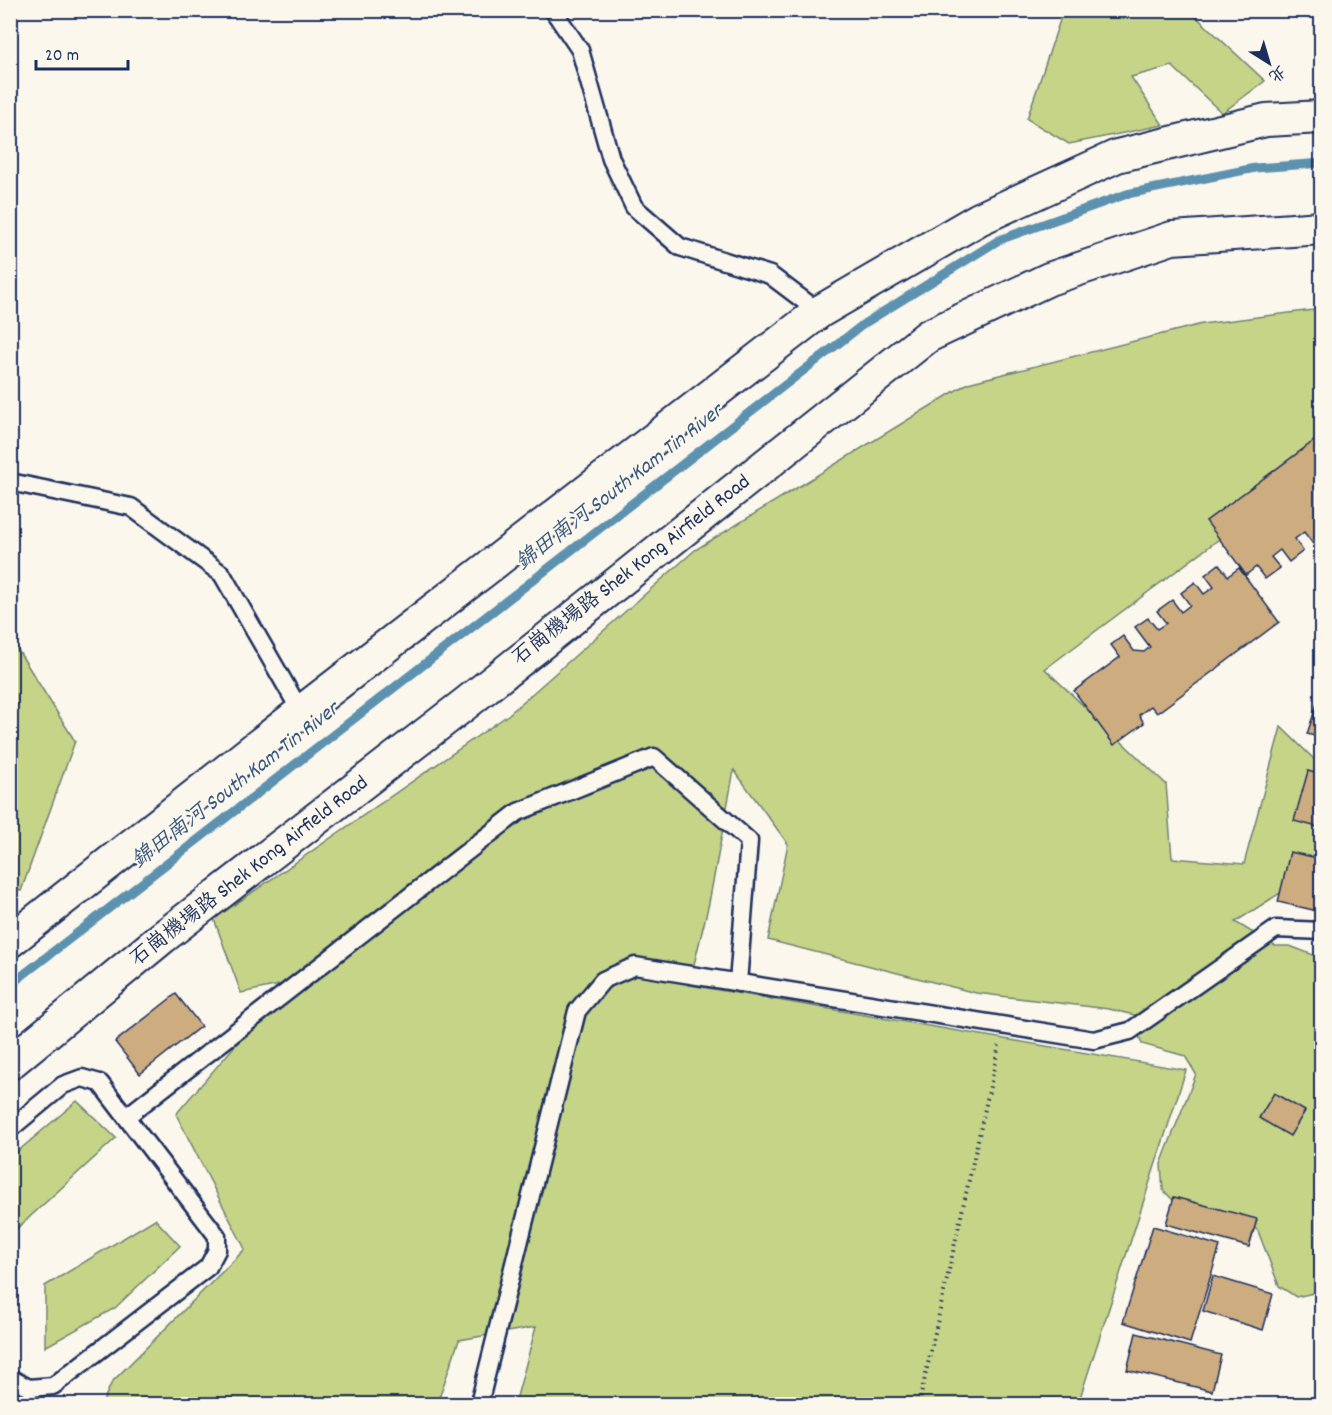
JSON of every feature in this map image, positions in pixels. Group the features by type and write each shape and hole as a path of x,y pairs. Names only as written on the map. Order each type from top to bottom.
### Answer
{"street":[{"path":"10,941 301,712 819,312 979,219 1117,156 1266,120 1322,117"},
{"name":"石崗機場路 Shek Kong Airfield Road","path":"10,1063 163,937 456,711 928,336 1049,279 1173,238 1322,228"}],"lane":[{"path":"553,10 580,50 611,159 634,207 680,248 770,274 819,312"},
{"path":"10,482 131,507 222,574 301,712"},
{"path":"126,1117 518,812 654,757 749,841 738,983"},
{"path":"479,1404 577,1011 603,980 635,966 1094,1040 1130,1031 1276,929 1322,931"},
{"path":"10,1129 63,1085 82,1078 99,1083 217,1236 217,1250 208,1267 53,1386 29,1388 10,1378"}],"path":[{"path":"919,1404 1004,1025"}],"green space":[{"path":"1063,11 1190,11 1265,81 1222,113 1172,66 1131,77 1163,125 1069,144 1027,119"},
{"path":"1321,309 1321,458 1293,484 1045,669 1166,784 1172,858 1244,864 1281,727 1317,762 1312,806 1321,808 1321,863 1302,879 1235,922 1275,946 1290,946 1321,958 1322,1288 1318,1292 1296,1297 1279,1286 1258,1231 1248,1221 1176,1203 1163,1190 1161,1164 1196,1074 1185,1056 1142,1044 1138,1033 1156,1020 1109,1009 976,993 768,940 788,844 734,770 709,903 689,985 1186,1070 1078,1404 515,1404 536,1327 459,1340 437,1404 102,1404 112,1382 245,1249 176,1114 289,983 241,993 214,919 508,715 695,550 968,383 1202,324"},
{"path":"11,639 75,741 21,891 10,888"},
{"path":"77,1101 116,1138 11,1234 11,1157"},
{"path":"155,1219 180,1246 115,1308 45,1347 45,1286"}],"building":[{"path":"1322,435 1322,519 1319,521 1322,525 1322,537 1313,544 1304,532 1295,539 1303,551 1289,562 1280,550 1271,557 1280,568 1265,579 1256,567 1246,575 1206,521"},
{"path":"1219,564 1228,576 1239,568 1279,622 1157,713 1151,706 1139,715 1144,723 1114,745 1074,691 1120,657 1111,645 1123,636 1134,651 1144,652 1150,647 1135,627 1148,618 1157,629 1166,623 1157,611 1172,600 1181,612 1190,605 1181,593 1195,582 1204,594 1214,587 1205,575"},
{"path":"1322,689 1322,738 1307,734"},
{"path":"1308,771 1322,775 1322,828 1294,821"},
{"path":"1290,852 1322,859 1322,912 1278,902"},
{"path":"176,994 201,1026 140,1074 115,1042"},
{"path":"1274,1093 1305,1111 1290,1136 1259,1118"},
{"path":"1174,1197 1257,1219 1249,1247 1166,1224"},
{"path":"1153,1226 1220,1246 1190,1343 1123,1322"},
{"path":"1213,1276 1273,1294 1263,1330 1203,1311"},
{"path":"1136,1333 1221,1355 1212,1391 1127,1370"}],"waterway":[{"name":"錦田南河 South Kam Tin River","path":"10,985 865,323 999,240 1127,194 1255,168 1322,163"}]}
